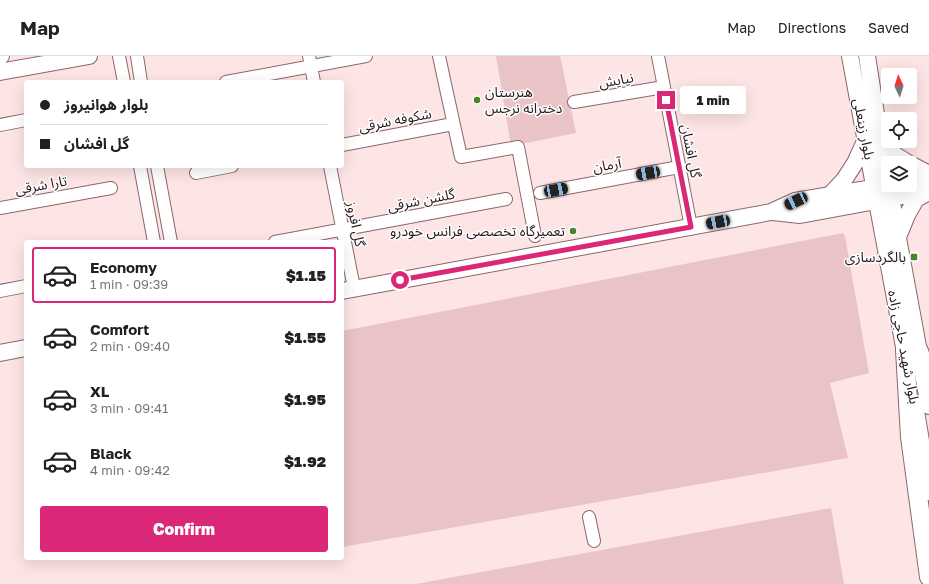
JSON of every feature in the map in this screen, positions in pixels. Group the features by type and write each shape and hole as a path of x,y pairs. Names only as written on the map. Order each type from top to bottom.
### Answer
{"highway":[{"path":"912,351 929,385"},
{"path":"912,351 910,437 929,577"}],"main road":[{"path":"0,72 89,56"},
{"name":"بلوار زینعلی","path":"850,56 866,139 881,179"},
{"name":"بلوار زینعلی","path":"867,56 881,146"},
{"path":"830,195 844,180 855,163 866,139"},
{"path":"884,148 897,156"},
{"path":"917,168 929,175"},
{"path":"917,179 929,175"},
{"path":"348,289 771,212 796,201 830,195 881,190"},
{"path":"771,212 800,215 881,191"},
{"path":"917,191 929,192"},
{"name":"بلوار شهید حاجی زاده","path":"885,192 912,351 929,406"},
{"name":"بلوار شهید حاجی زاده","path":"886,192 898,238 922,447 929,492"},
{"path":"898,238 906,216 916,199 929,192"},
{"path":"0,353 24,348"}],"street":[{"path":"119,56 124,80"},
{"path":"137,56 141,80"},
{"path":"234,80 310,61 366,56"},
{"path":"440,56 444,84 461,157 518,147 535,236"},
{"name":"گل افشان","path":"658,56 691,227"},
{"path":"310,61 314,80"},
{"name":"نیایش","path":"574,102 664,87"},
{"path":"0,125 24,120"},
{"name":"شکوفه شرقی","path":"344,145 453,124"},
{"name":"آرمان","path":"540,193 679,167"},
{"path":"140,168 154,240"},
{"path":"157,168 171,240"},
{"path":"196,173 222,168"},
{"name":"گل افروز","path":"330,168 343,240"},
{"name":"تارا شرقی","path":"0,208 111,188"},
{"name":"گلشن شرقی","path":"286,240 506,199"},
{"name":"گل افروز","path":"344,250 348,289"},
{"path":"0,290 24,286"},
{"path":"589,517 594,541"}],"shaded area":[{"path":"496,56 560,56 576,133 511,146"},
{"path":"843,233 845,236 869,373 830,383 848,458 344,547 344,331"},
{"path":"831,508 844,584 416,584"}],"place":[{"name":"هنرستان دخترانه نرجس","path":"477,100"},
{"name":"تعمیرگاه تخصصی فرانس خودرو","path":"573,231"},
{"name":"بالگردسازی","path":"914,257"}],"route":[{"path":"400,280 691,227 666,100"}]}
